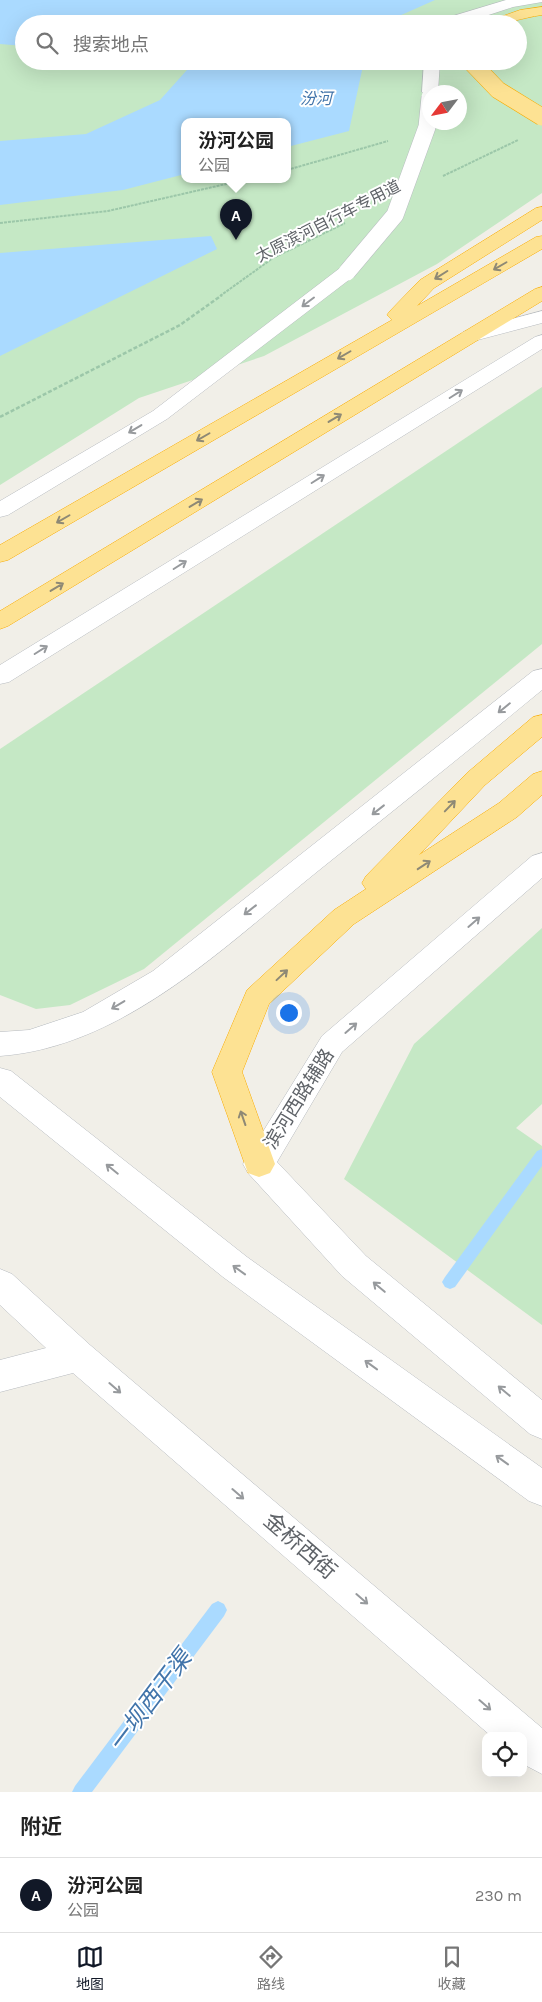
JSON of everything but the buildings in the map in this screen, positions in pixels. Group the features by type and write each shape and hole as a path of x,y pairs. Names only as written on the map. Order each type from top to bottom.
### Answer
{"highway":[{"path":"519,15 542,11"},
{"path":"479,70 498,90 542,117"},
{"path":"377,336 427,284 542,212"},
{"path":"0,555 542,241"},
{"path":"0,621 542,293"},
{"path":"259,1164 227,1072 257,998 344,917 476,779 542,723"},
{"path":"344,917 508,810 542,780"}],"main road":[{"path":"472,15 503,6 536,0"},
{"path":"430,85 431,70"},
{"path":"0,510 160,414 347,272 395,215 426,130"},
{"path":"470,336 542,316"},
{"path":"0,676 542,341"},
{"path":"0,1044 29,1042 93,1020 163,979 443,758 542,677"},
{"name":"滨河西路辅路","path":"542,864 332,1044 259,1164 354,1266 542,1422"},
{"path":"0,1080 235,1267 542,1489"},
{"name":"金桥西街","path":"0,1284 78,1356 516,1732"},
{"path":"0,1358 78,1356"},
{"path":"0,1376 78,1356"},
{"name":"金桥西街","path":"527,1741 542,1754"}],"path":[{"path":"434,180 524,137"},
{"path":"291,169 395,139"},
{"path":"0,223 108,211 230,183"},
{"name":"太原滨河自行车专用道","path":"0,417 180,325 273,258 354,219"}],"green space":[{"path":"0,0 542,0 542,193 437,264 264,356 139,398 0,485"},
{"path":"542,387 542,644 144,969 70,1005 36,1009 0,995 0,749"},
{"path":"542,928 542,1104 516,1128 542,1146 542,1325 344,1179 414,1044"}],"water":[{"path":"0,0 435,0 401,15 15,15 15,45 0,44"},
{"name":"汾河","path":"187,70 362,70 349,131 291,146 291,118 181,118 181,175 123,190 0,205 0,141 86,134 160,100"},
{"path":"211,236 217,249 0,356 0,253"}],"waterway":[{"path":"450,1282 542,1155"},
{"name":"一坝西干渠","path":"81,1792 218,1610"}],"place":[{"name":"汾河公园","path":"236,240"}]}
